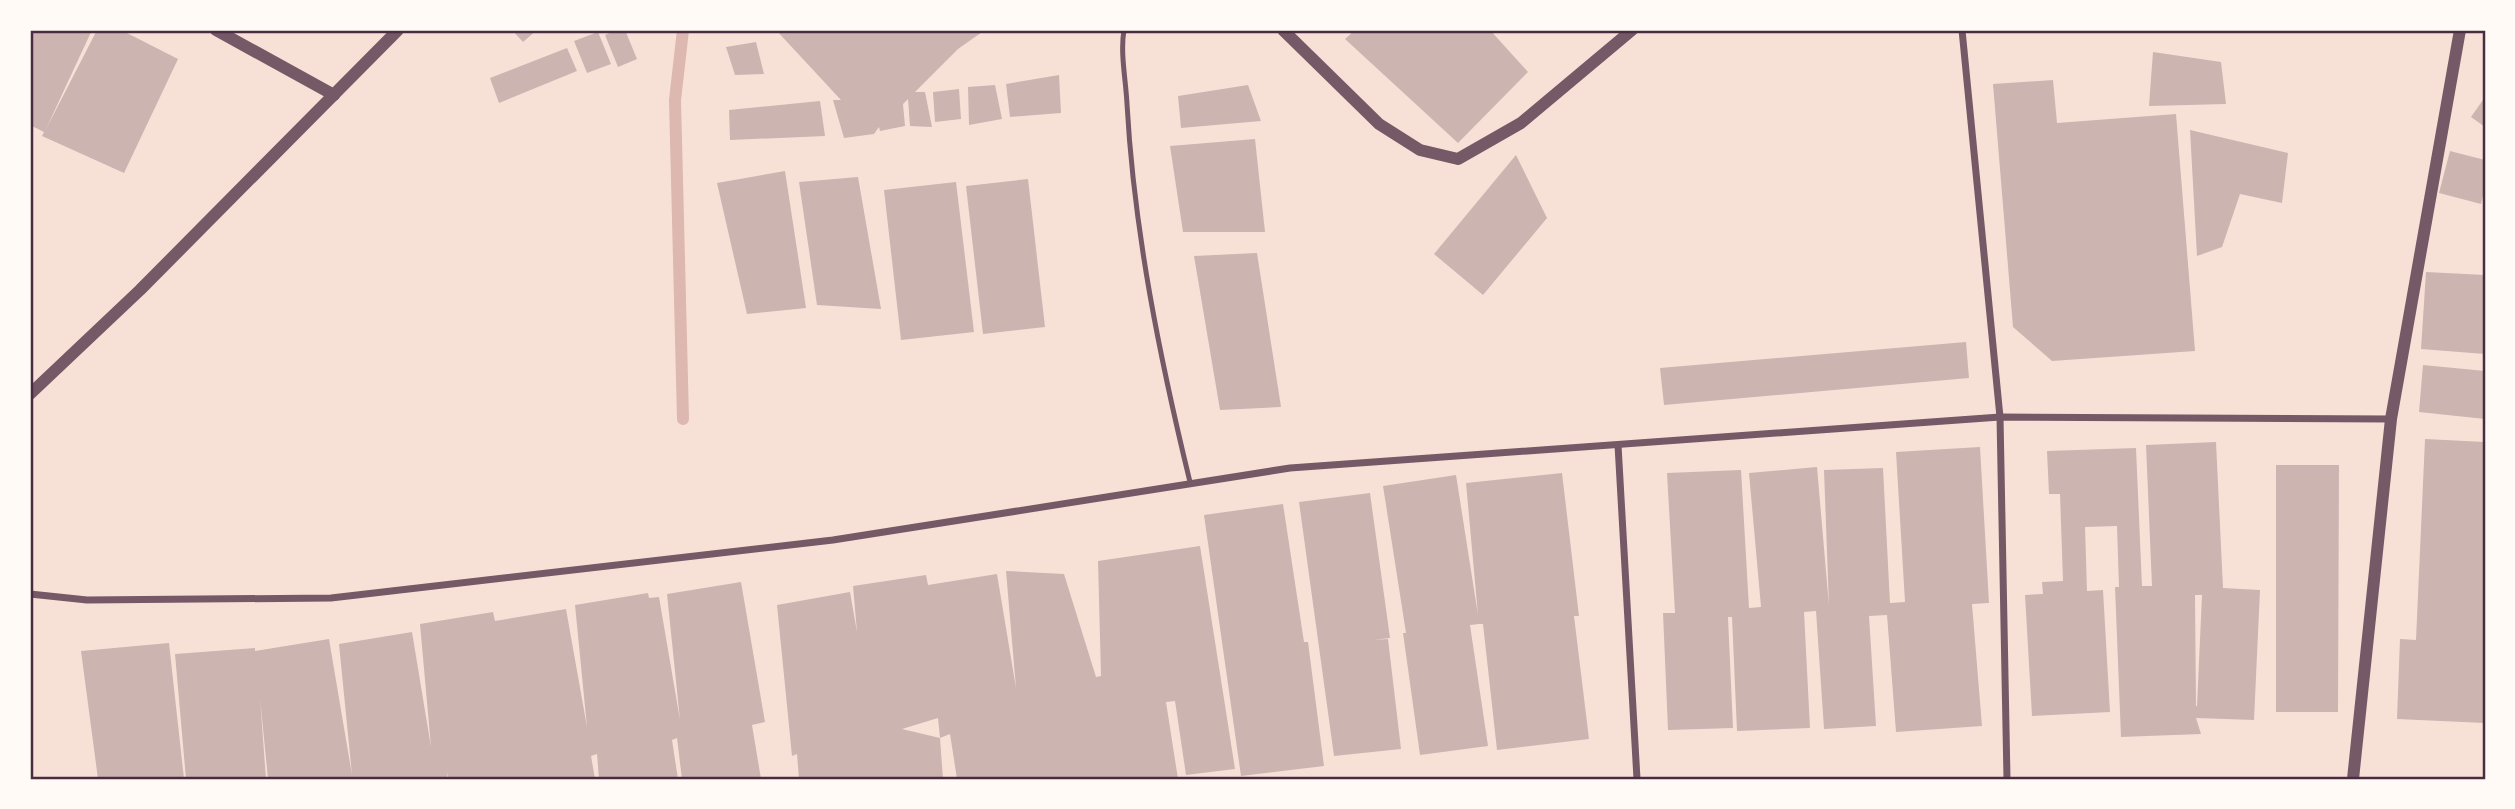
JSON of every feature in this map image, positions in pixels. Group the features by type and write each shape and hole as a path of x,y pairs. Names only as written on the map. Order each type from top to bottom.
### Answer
{"street":[{"path":"216,30 334,95"},
{"path":"30,394 130,300 240,186 398,30"},
{"path":"1283,30 1379,124 1420,150 1458,159 1521,123 1632,30"},
{"path":"1962,30 2000,417 2007,779"},
{"path":"2353,779 2391,419 2459,30"},
{"path":"30,594 87,600 331,598 833,540 1290,468 2000,417 2391,419"},
{"path":"1618,445 1637,779"}],"lane":[{"path":"1124,30 1129,136 1147,274 1168,393 1190,482"}],"building":[{"path":"30,30 92,30 46,129 97,30 121,30 178,59 124,173 42,136 44,132 30,125"},
{"path":"512,30 537,30 523,42"},
{"path":"625,30 637,59 618,67 605,35"},
{"path":"776,30 985,30 958,49 915,92 925,92 932,127 910,126 908,99 903,104 905,126 880,131 879,127 874,134 844,138 833,100 841,100"},
{"path":"1355,30 1490,30 1528,72 1458,143 1345,39"},
{"path":"598,32 611,64 587,73 574,41"},
{"path":"756,42 764,74 735,75 726,47"},
{"path":"567,48 577,71 499,103 490,78"},
{"path":"2153,52 2221,62 2226,104 2149,106"},
{"path":"1059,75 1061,113 1010,117 1006,84"},
{"path":"2053,80 2057,123 2176,114 2195,351 2052,361 2013,327 1993,84"},
{"path":"995,85 1002,119 969,125 968,87"},
{"path":"1248,85 1261,121 1181,128 1178,96"},
{"path":"959,89 961,119 935,122 933,92"},
{"path":"2485,97 2485,127 2471,117"},
{"path":"820,101 825,136 730,140 729,110"},
{"path":"2190,130 2288,153 2282,203 2240,194 2222,247 2197,256"},
{"path":"1255,139 1265,232 1183,232 1170,146"},
{"path":"2450,151 2485,160 2485,187 2481,204 2439,193"},
{"path":"1516,155 1547,218 1483,295 1434,254"},
{"path":"785,171 806,308 747,314 717,183"},
{"path":"858,177 881,309 817,305 799,182"},
{"path":"1028,179 1045,327 983,334 966,186"},
{"path":"956,182 974,332 901,340 884,190"},
{"path":"1257,253 1281,407 1220,410 1194,256"},
{"path":"2426,272 2485,275 2485,354 2421,349"},
{"path":"1966,342 1969,378 1664,405 1660,368"},
{"path":"2423,365 2485,371 2485,419 2419,412"},
{"path":"2425,439 2485,442 2485,723 2397,719 2400,639 2416,640"},
{"path":"2216,442 2223,588 2260,590 2254,720 2196,718 2201,734 2121,737 2115,587 2119,587 2117,526 2085,527 2087,591 2103,590 2110,712 2032,716 2025,595 2043,594 2042,582 2063,581 2060,494 2049,494 2047,451 2136,448 2142,586 2152,586 2146,445","holes":["2195,595 2202,595 2197,706 2196,706"]},
{"path":"1980,447 1989,603 1972,604 1982,726 1896,732 1887,615 1869,616 1876,726 1824,729 1816,611 1804,612 1810,728 1737,731 1732,617 1728,617 1733,728 1668,730 1663,613 1675,613 1667,473 1741,470 1749,608 1761,607 1749,473 1817,467 1829,606 1824,470 1883,468 1890,603 1905,602 1896,452"},
{"path":"2276,465 2339,465 2338,712 2276,712"},
{"path":"1562,473 1579,616 1574,616 1589,739 1497,750 1483,624 1479,624 1470,625 1488,746 1420,755 1403,633 1406,633 1383,486 1456,475 1478,615 1466,483"},
{"path":"1370,493 1390,638 1373,640 1388,639 1401,749 1334,756 1299,502"},
{"path":"1283,504 1304,642 1308,642 1324,766 1241,776 1204,515"},
{"path":"1200,546 1235,769 1186,775 1175,701 1166,702 1178,779 957,779 950,734 940,738 943,779 799,779 797,754 792,756 777,605 850,592 857,632 853,586 926,575 928,585 997,574 1016,688 1006,571 1064,574 1096,677 1101,676 1098,561","holes":["938,718 940,738 902,729"]},
{"path":"741,582 765,722 752,725 761,779 682,779 677,738 672,740 678,779 599,779 597,754 591,756 595,779 448,779 448,772 447,779 268,779 260,698 266,779 186,779 175,654 255,648 255,651 329,639 352,775 339,644 412,632 431,747 420,624 493,612 495,621 566,609 587,727 575,605 648,593 649,598 659,597 680,720 667,594"},
{"path":"169,643 184,779 98,779 81,651"}],"waterway":[{"path":"683,30 675,100 683,419"}]}
